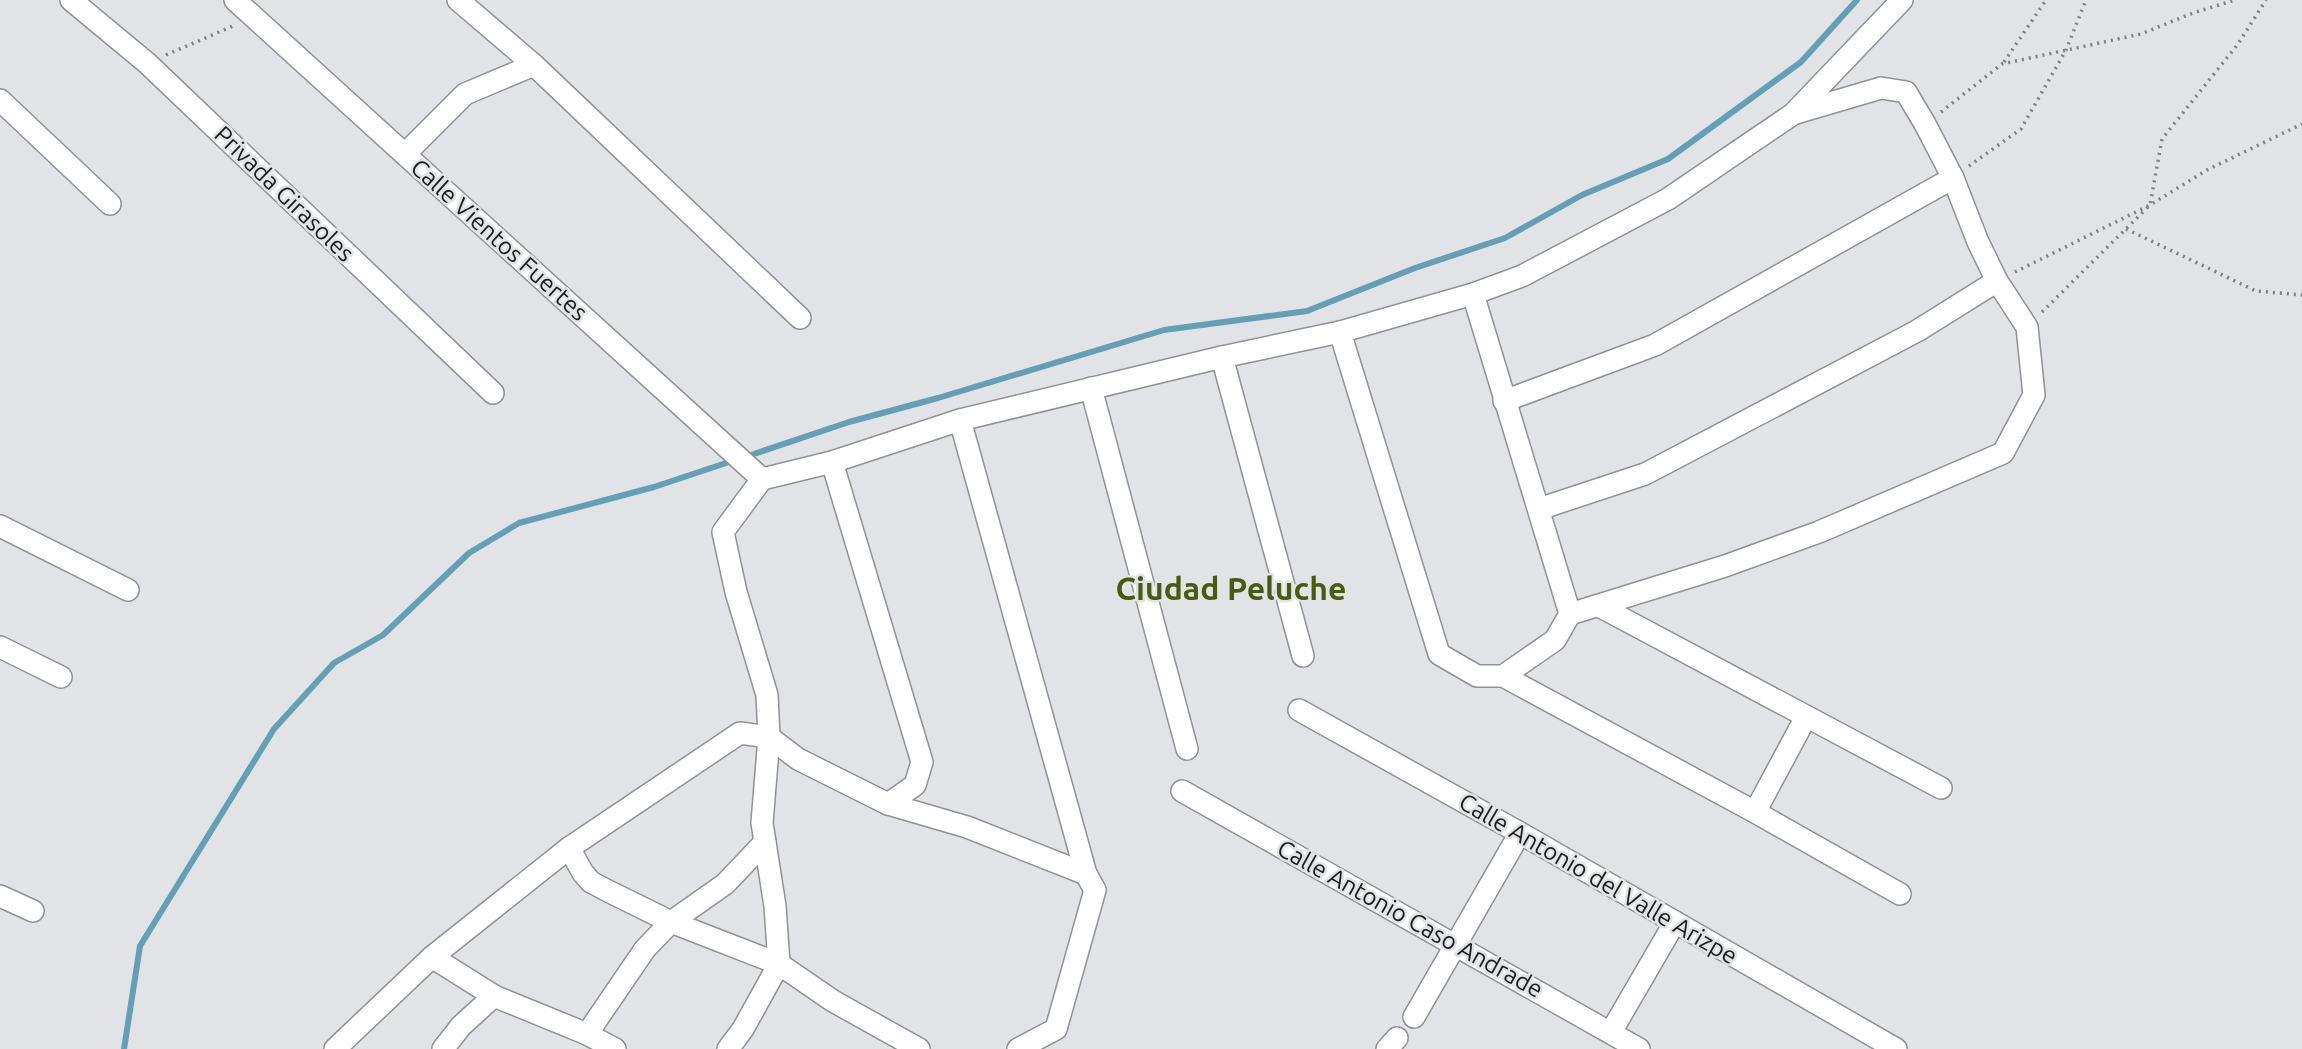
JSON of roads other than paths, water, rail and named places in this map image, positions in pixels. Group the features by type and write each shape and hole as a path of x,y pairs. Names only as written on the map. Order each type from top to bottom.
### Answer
{"street":[{"name":"Privada Girasoles","path":"71,0 147,63 493,393"},
{"name":"Calle Vientos Fuertes","path":"236,0 756,474"},
{"path":"458,0 534,65 800,317"},
{"path":"728,1049 779,964 775,906 762,823 769,737 767,695 736,592 723,532 756,474 832,461 960,420 1222,357 1340,332 1473,295 1522,276 1668,199 1793,114 1902,0"},
{"path":"405,154 465,94 534,65"},
{"path":"1503,676 1555,640 1570,614 1725,566 1819,532 2003,453 2034,395 2027,327 1997,281 1978,242 1953,178 1906,92 1881,88 1793,114"},
{"path":"0,100 110,204"},
{"path":"1504,401 1655,345 1953,178"},
{"path":"1539,509 1645,474 1917,331 1997,281"},
{"path":"1473,295 1570,614"},
{"path":"1340,332 1439,654 1477,676 1503,676 1755,811 1900,894"},
{"path":"1222,357 1303,656"},
{"path":"1091,388 1187,749"},
{"path":"960,420 1086,874 1095,890 1056,1029 1018,1049"},
{"path":"832,461 922,762 915,785 888,804"},
{"path":"0,526 128,590"},
{"path":"1599,606 1941,788"},
{"path":"0,648 61,677"},
{"name":"Calle Antonio del Valle Arizpe","path":"1299,710 1520,833 1896,1049"},
{"path":"1755,811 1806,717"},
{"path":"335,1049 432,957 569,848 740,733 769,737 798,759 888,804 967,827 1086,874"},
{"name":"Calle Antonio Caso Andrade","path":"1182,791 1639,1049"},
{"path":"1414,1017 1520,833"},
{"path":"587,1034 645,949 671,922 725,884 765,842"},
{"path":"569,848 583,873 592,882 671,922 779,964 893,1044 919,1049"},
{"path":"0,896 33,911"},
{"path":"1611,1032 1675,922"},
{"path":"432,957 494,996 587,1034 615,1049"},
{"path":"443,1049 461,1026 494,996"}],"waterway":[{"path":"745,457 849,422 1164,330 1307,311 1415,268 1505,238 1582,195 1668,159 1801,62 1857,0"},
{"path":"124,1049 140,946 274,729 334,663 383,635 469,553 519,523 654,487 735,460"}],"district":[{"name":"Ciudad Peluche","path":"1231,589"}]}
